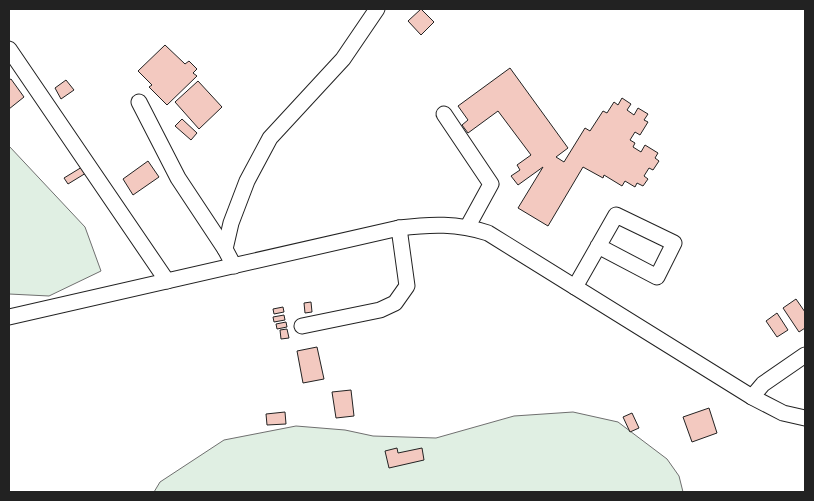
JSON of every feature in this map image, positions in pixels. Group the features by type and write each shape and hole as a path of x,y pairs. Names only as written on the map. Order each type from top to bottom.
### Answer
{"street":[{"path":"225,249 231,223 247,181 270,138 343,59 377,9"},
{"path":"9,49 14,66 167,281"},
{"path":"139,102 178,178 225,249 234,266"},
{"path":"444,114 491,184 468,226"},
{"path":"575,287 598,246 616,215 674,243 657,277 598,246"},
{"path":"9,317 399,228 425,225 468,226 488,233 752,397 783,413 805,418"},
{"path":"302,326 380,310 395,303 407,286 399,228"},
{"path":"752,397 764,384 805,355"}],"green space":[{"path":"9,146 85,227 101,271 49,296 9,294"},
{"path":"573,412 618,422 667,459 679,476 683,492 154,492 160,482 224,440 296,426 345,430 373,436 436,438 514,416"}],"building":[{"path":"421,9 434,22 421,35 408,21"},
{"path":"165,45 185,64 189,61 197,69 193,73 197,76 167,105 149,87 152,85 138,71"},
{"path":"510,68 568,148 556,157 564,162 585,128 590,131 603,111 607,113 614,102 618,105 622,98 631,104 627,110 634,115 638,108 648,114 644,120 648,122 640,135 635,132 630,140 635,143 633,147 641,152 645,145 658,153 655,158 659,161 653,170 649,168 644,176 648,179 643,186 637,183 635,187 625,181 622,186 604,175 603,178 583,167 548,226 518,208 543,167 518,185 511,176 520,170 517,165 531,155 498,111 468,133 462,125 468,120 458,106"},
{"path":"11,79 24,97 9,109 9,80"},
{"path":"66,80 74,90 61,99 55,88"},
{"path":"198,81 222,107 199,129 175,102"},
{"path":"182,119 197,133 191,140 175,126"},
{"path":"148,161 159,177 133,195 123,179"},
{"path":"82,167 86,173 68,184 64,178"},
{"path":"796,299 805,312 805,328 799,332 783,308"},
{"path":"311,302 312,312 305,313 304,303"},
{"path":"283,307 284,312 274,314 273,309"},
{"path":"777,313 788,330 777,337 766,321"},
{"path":"284,315 285,320 274,322 273,317"},
{"path":"286,322 287,327 277,329 276,324"},
{"path":"287,329 289,338 281,339 280,330"},
{"path":"317,347 324,379 303,383 297,351"},
{"path":"351,390 354,416 336,418 332,392"},
{"path":"709,408 717,433 692,442 683,417"},
{"path":"285,412 286,424 267,425 266,414"},
{"path":"632,413 639,428 630,432 623,417"},
{"path":"397,448 398,453 422,448 424,460 389,468 385,451"}]}
